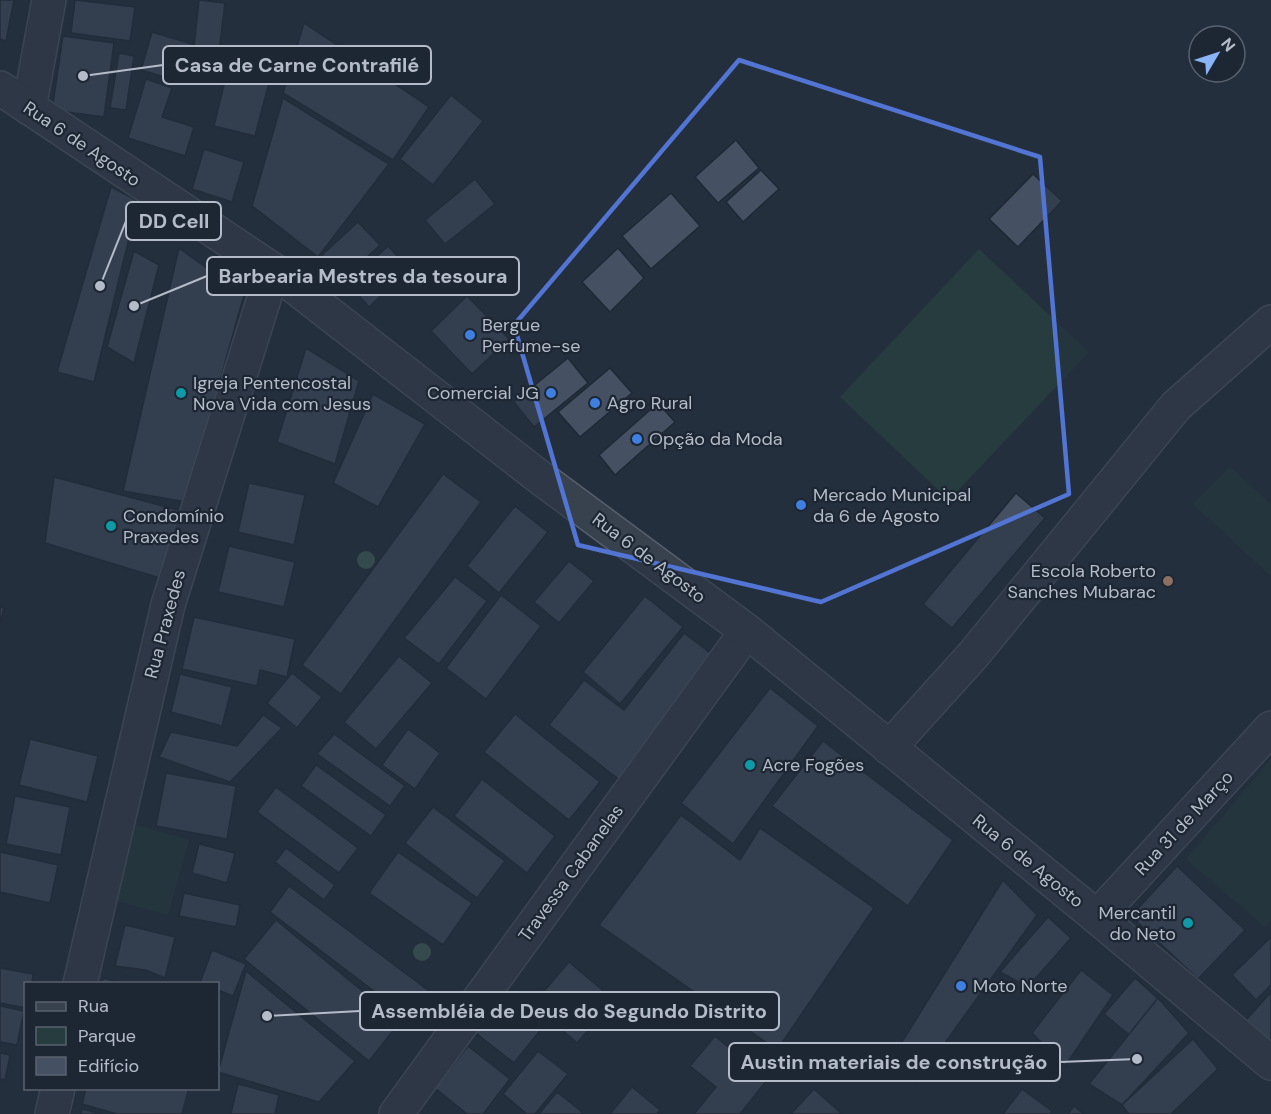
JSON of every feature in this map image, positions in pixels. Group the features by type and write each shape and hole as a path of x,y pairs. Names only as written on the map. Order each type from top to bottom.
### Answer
{"street":[{"path":"29,108 50,0"},
{"name":"Rua 6 de Agosto","path":"0,88 273,270 538,476 747,631 1097,917 1271,1063"},
{"name":"Rua Praxedes","path":"80,982 168,605 273,270"},
{"path":"889,747 974,654 1176,406 1271,322"},
{"name":"Travessa Cabanelas","path":"404,1111 747,631"},
{"name":"Rua 31 de Março","path":"1097,917 1271,728"},
{"path":"52,1114 58,1090"}],"highlighted area":[{"path":"739,60 1040,157 1069,494 821,602 578,545 514,325"}],"green space":[{"path":"979,249 1089,352 949,500 840,397"},
{"path":"1230,467 1271,504 1271,576 1193,504"},
{"path":"1271,759 1271,919 1265,927 1186,859"},
{"path":"123,821 189,840 168,915 103,897"}],"building":[{"path":"0,0 14,0 6,41 0,39"},
{"path":"75,0 135,7 130,41 71,33"},
{"path":"199,0 225,3 216,77 191,74"},
{"path":"304,23 429,107 393,160 283,93"},
{"path":"152,32 192,44 181,82 141,70"},
{"path":"63,36 114,43 104,117 52,110"},
{"path":"119,53 134,56 126,110 110,108"},
{"path":"229,64 271,75 255,136 214,126"},
{"path":"146,79 172,88 162,117 194,127 185,156 128,138"},
{"path":"451,95 483,121 433,185 400,159"},
{"path":"283,98 389,164 318,257 252,206"},
{"path":"736,140 759,168 718,203 695,177"},
{"path":"204,149 244,162 232,202 192,189"},
{"path":"761,170 779,189 743,222 726,202"},
{"path":"1033,174 1062,201 1018,247 989,219"},
{"path":"475,179 495,204 445,244 425,220"},
{"path":"111,187 138,201 94,382 57,372"},
{"path":"671,193 700,226 651,269 622,236"},
{"path":"358,222 380,245 344,279 322,255"},
{"path":"388,246 409,269 369,307 348,283"},
{"name":"Igreja Pentencostal Nova Vida com Jesus","path":"179,248 244,295 186,502 123,491"},
{"path":"618,248 644,278 610,312 582,282"},
{"path":"134,251 159,265 134,363 107,347"},
{"name":"Bergue Perfume-se","path":"467,296 509,339 472,374 431,331"},
{"path":"306,348 359,381 335,464 277,442"},
{"name":"Comercial JG","path":"568,358 588,383 534,427 514,402"},
{"name":"Agro Rural","path":"610,368 632,393 580,437 558,412"},
{"path":"373,394 425,424 378,507 333,483"},
{"name":"Opção da Moda","path":"658,403 675,422 615,475 599,455"},
{"path":"443,474 481,502 341,694 302,665"},
{"name":"Condomínio Praxedes","path":"54,477 178,510 163,579 45,543"},
{"path":"249,483 305,495 294,545 238,532"},
{"path":"1016,493 1045,518 952,628 923,604"},
{"path":"515,506 548,532 499,593 467,566"},
{"path":"229,546 295,562 284,607 218,592"},
{"path":"569,561 594,581 559,623 534,602"},
{"path":"455,577 487,601 439,664 404,638"},
{"path":"501,595 541,626 486,699 446,668"},
{"path":"645,596 683,627 620,704 583,672"},
{"path":"0,607 4,608 0,625"},
{"path":"194,617 295,639 287,677 260,670 257,686 182,669"},
{"path":"684,633 721,661 626,785 549,725 584,680 624,710"},
{"path":"399,656 432,683 376,749 344,722"},
{"path":"292,673 322,697 297,728 267,703"},
{"path":"180,674 232,687 222,726 171,712"},
{"name":"Acre Fogões","path":"770,688 818,726 733,844 681,803"},
{"path":"515,714 600,782 569,820 484,752"},
{"path":"263,715 282,728 230,782 159,757 171,732 237,746"},
{"path":"408,729 440,753 415,789 382,765"},
{"path":"334,734 405,786 390,806 317,754"},
{"path":"30,739 98,756 87,802 19,785"},
{"path":"823,741 953,840 908,906 772,806"},
{"path":"316,765 386,815 371,836 301,786"},
{"path":"166,773 236,786 227,839 156,826"},
{"path":"482,779 555,836 527,873 454,816"},
{"path":"276,787 358,848 339,873 257,812"},
{"path":"15,796 70,807 61,855 6,844"},
{"path":"433,807 505,861 477,898 405,843"},
{"path":"681,815 740,860 760,828 874,908 777,1050 599,925"},
{"path":"199,844 235,853 227,883 192,873"},
{"path":"286,848 335,885 324,900 275,862"},
{"path":"0,852 58,865 50,903 0,892"},
{"path":"398,852 472,903 443,945 369,893"},
{"name":"Mercantil do Neto","path":"1177,866 1245,930 1198,979 1131,916"},
{"name":"Moto Norte","path":"1003,880 1037,915 916,1083 892,1058"},
{"path":"289,886 441,1000 421,1027 270,912"},
{"path":"184,893 240,905 236,927 179,916"},
{"path":"1048,917 1071,938 1028,987 1000,972"},
{"path":"276,920 400,1022 369,1061 244,959"},
{"path":"125,925 175,937 165,978 146,970 115,966"},
{"path":"1271,937 1271,985 1256,1000 1232,975"},
{"path":"212,950 246,964 233,996 219,990 219,982 200,982"},
{"path":"569,962 614,1000 577,1043 533,1004"},
{"path":"0,968 33,974 32,982 24,982 24,1008 0,1003"},
{"path":"1081,970 1113,995 1065,1066 1032,1033"},
{"path":"246,971 355,1061 319,1102 219,1072"},
{"path":"103,978 116,982 102,982"},
{"path":"1135,978 1163,1003 1133,1038 1104,1014"},
{"path":"498,985 546,1023 514,1063 467,1026"},
{"path":"1271,992 1271,1042 1246,1020"},
{"path":"1158,998 1189,1033 1122,1105 1089,1084"},
{"path":"0,1006 24,1011 17,1045 0,1042"},
{"path":"715,1036 767,1080 740,1114 694,1114 716,1087 690,1066"},
{"path":"1193,1039 1218,1069 1171,1114 1129,1114 1122,1105"},
{"path":"468,1046 510,1079 483,1114 467,1114 435,1088"},
{"path":"538,1051 568,1074 535,1114 527,1114 503,1094"},
{"path":"0,1053 10,1055 5,1080 0,1079"},
{"path":"238,1084 279,1095 275,1114 231,1114"},
{"path":"632,1087 660,1110 657,1114 610,1114"},
{"path":"814,1089 842,1114 791,1114"},
{"path":"1022,1089 1052,1111 1050,1114 1003,1114"},
{"path":"86,1090 188,1090 182,1114 117,1114 82,1104"},
{"path":"557,1092 582,1112 581,1114 539,1114"},
{"path":"1074,1106 1084,1114 1068,1114"},
{"path":"82,1109 102,1114 81,1114"}],"place":[{"name":"Casa de Carne Contrafilé","path":"83,76"},
{"name":"DD Cell","path":"100,286"},
{"name":"Barbearia Mestres da tesoura","path":"134,306"},
{"name":"Bergue Perfume-se","path":"470,335"},
{"name":"Igreja Pentencostal Nova Vida com Jesus","path":"181,393"},
{"name":"Comercial JG","path":"551,393"},
{"name":"Agro Rural","path":"595,403"},
{"name":"Opção da Moda","path":"637,439"},
{"name":"Mercado Municipal da 6 de Agosto","path":"801,505"},
{"name":"Condomínio Praxedes","path":"111,526"},
{"name":"Escola Roberto Sanches Mubarac","path":"1168,581"},
{"name":"Acre Fogões","path":"750,765"},
{"name":"Mercantil do Neto","path":"1188,923"},
{"name":"Moto Norte","path":"961,986"},
{"name":"Assembléia de Deus do Segundo Distrito","path":"267,1016"},
{"name":"Austin materiais de construção","path":"1137,1059"}]}
